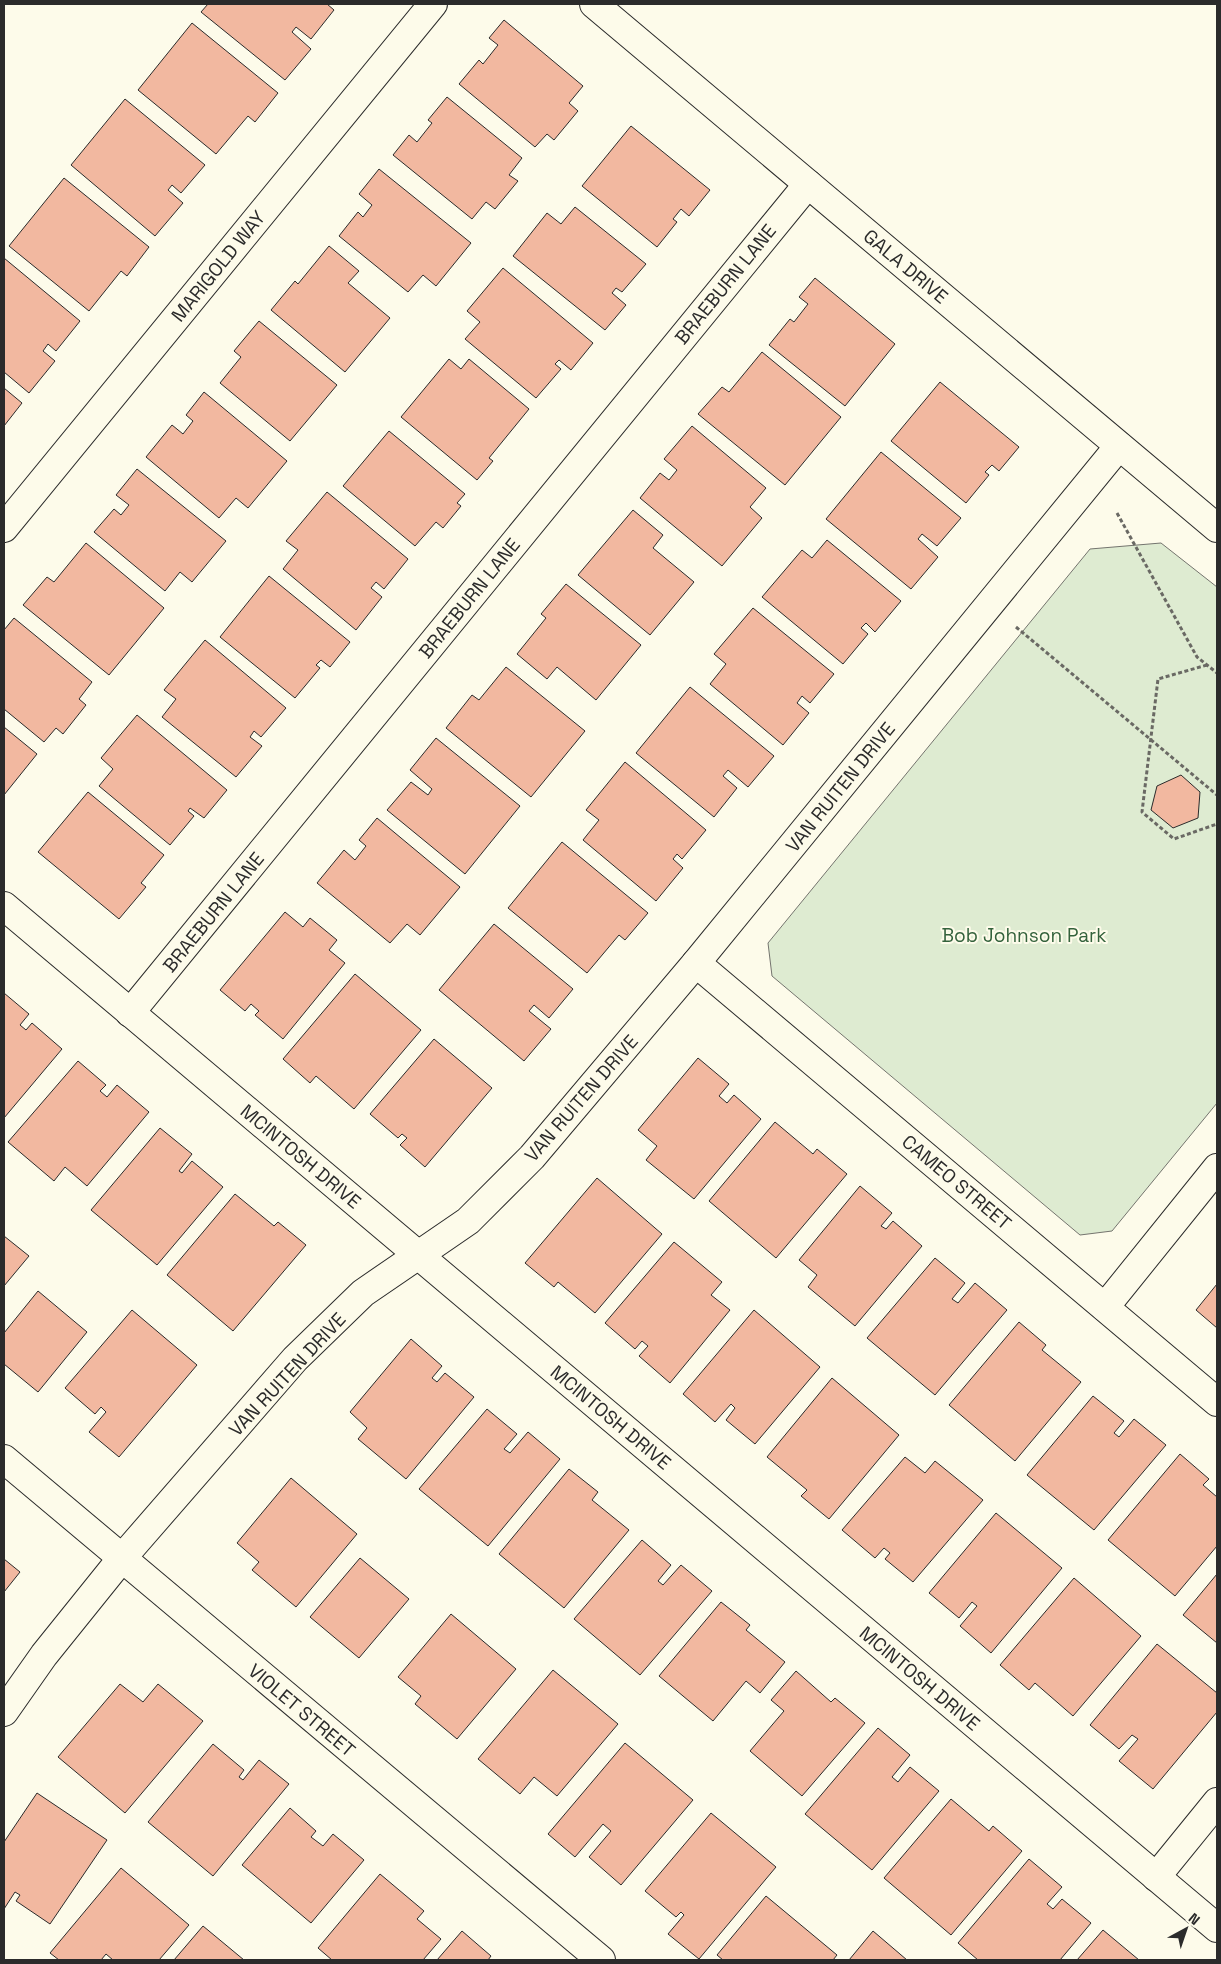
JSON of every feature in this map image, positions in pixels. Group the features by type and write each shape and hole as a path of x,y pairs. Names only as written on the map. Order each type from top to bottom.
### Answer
{"street":[{"name":"MARIGOLD WAY","path":"4,528 433,4"},
{"name":"GALA DRIVE","path":"594,4 1217,528"},
{"name":"BRAEBURN LANE","path":"130,1013 808,184"},
{"name":"VAN RUITEN DRIVE","path":"4,1712 44,1655 122,1558 295,1359 363,1294 468,1221 532,1157 696,963 1120,446"},
{"name":"MCINTOSH DRIVE","path":"4,906 1217,1928"},
{"name":"CAMEO STREET","path":"696,963 1217,1402"},
{"path":"1105,1307 1217,1168"},
{"name":"VIOLET STREET","path":"4,1459 601,1960"},
{"path":"1156,1877 1217,1802"}],"path":[{"path":"1117,513 1198,657 1217,673"},
{"path":"1016,627 1217,795"},
{"path":"1207,665 1158,679 1142,812 1174,839 1217,824"}],"green space":[{"name":"Bob Johnson Park","path":"1161,543 1217,587 1217,1103 1112,1231 1080,1235 772,976 768,943 1090,549"}],"building":[{"path":"208,4 327,4 334,10 311,39 296,27 292,32 311,49 285,80 201,12"},
{"path":"504,20 583,86 569,103 578,111 554,140 547,134 535,147 459,84 479,60 483,64 498,45 489,38"},
{"path":"192,23 278,93 255,122 248,116 216,154 138,90"},
{"path":"447,97 522,158 509,175 518,181 495,209 486,202 472,219 393,155 409,135 417,142 432,123 428,120"},
{"path":"125,99 205,165 181,193 172,185 168,190 183,203 155,236 71,165"},
{"path":"631,126 710,190 689,216 681,209 673,219 677,222 657,247 582,186"},
{"path":"379,169 471,243 436,286 423,275 408,292 339,236 358,212 363,217 372,205 359,194"},
{"path":"64,178 149,247 127,276 121,271 89,311 9,246"},
{"path":"575,207 646,264 622,292 616,288 612,293 626,305 605,330 513,256 547,213 561,224"},
{"path":"329,246 359,271 348,283 390,318 345,372 271,310 295,281 298,284"},
{"path":"4,258 80,321 56,351 48,344 43,351 55,361 29,393 4,372"},
{"path":"503,268 593,343 571,370 559,360 555,364 561,369 536,398 465,339 480,322 467,311"},
{"path":"815,278 895,344 845,406 769,345 790,319 794,322 808,304 799,297"},
{"path":"259,321 337,385 290,441 220,383 241,357 234,351"},
{"path":"762,352 841,417 785,485 698,414 722,387 729,392"},
{"path":"449,359 461,369 469,359 529,409 489,458 493,461 477,480 401,417"},
{"path":"940,382 1019,447 999,471 992,465 985,472 989,475 966,503 891,441"},
{"path":"4,388 22,403 4,426"},
{"path":"204,392 287,461 248,508 236,498 219,518 146,457 172,425 183,434 193,421 186,415"},
{"path":"692,426 766,488 750,507 762,518 722,566 640,498 660,473 669,480 677,470 664,459"},
{"path":"389,431 465,494 457,503 461,506 443,528 436,522 415,546 343,486"},
{"path":"881,452 961,518 937,546 922,534 918,539 938,557 911,589 826,519"},
{"path":"137,469 226,541 192,582 180,572 165,591 94,532 114,509 121,515 129,505 116,495"},
{"path":"327,492 408,559 384,589 376,582 371,588 382,597 356,630 283,569 298,550 286,541"},
{"path":"633,510 663,535 653,548 694,582 650,635 578,575"},
{"path":"827,540 901,601 875,632 866,623 861,628 868,634 843,664 762,597 802,550 812,558"},
{"path":"86,543 164,608 109,675 23,605 47,577 54,582"},
{"path":"269,576 350,642 330,667 321,660 316,665 320,668 295,698 220,637"},
{"path":"566,584 641,645 596,700 557,667 547,679 517,654 546,618 541,614"},
{"path":"753,608 834,674 810,703 802,696 797,703 809,713 783,745 710,684 726,664 714,654"},
{"path":"14,618 92,682 79,699 86,705 63,734 56,728 44,742 4,709 4,630"},
{"path":"205,640 286,708 261,737 254,731 250,737 262,746 236,777 162,717 176,699 164,690"},
{"path":"506,667 585,731 531,797 446,728 472,695 479,700"},
{"path":"690,687 774,756 748,787 728,770 723,776 737,788 714,817 636,753"},
{"path":"137,715 227,790 204,818 190,808 188,811 194,816 170,845 99,786 113,769 101,758"},
{"path":"4,727 37,754 4,795"},
{"path":"436,738 520,806 465,874 387,810 411,782 428,795 432,789 410,770"},
{"path":"625,762 706,830 682,859 677,854 673,859 683,868 656,901 583,840 599,820 586,810"},
{"path":"1181,775 1200,792 1198,818 1173,828 1151,810 1157,786"},
{"path":"88,792 164,855 141,883 146,887 119,919 38,852"},
{"path":"377,818 460,887 420,935 407,924 390,943 317,883 344,850 355,860 366,846 359,840"},
{"path":"562,842 648,913 625,940 619,935 587,973 508,908"},
{"path":"285,912 303,927 310,918 337,940 329,950 345,963 283,1039 255,1015 259,1011 251,1004 245,1011 220,990"},
{"path":"494,924 573,989 549,1018 534,1005 529,1011 551,1029 524,1061 439,990"},
{"path":"355,974 421,1030 354,1109 316,1076 310,1083 283,1059"},
{"path":"4,993 29,1014 20,1025 26,1030 32,1023 62,1049 4,1118"},
{"path":"434,1039 492,1088 425,1167 400,1145 407,1138 402,1134 398,1138 370,1114"},
{"path":"698,1058 729,1084 719,1096 727,1103 734,1095 761,1119 694,1199 646,1160 657,1146 638,1130"},
{"path":"78,1061 106,1085 100,1091 107,1097 117,1085 149,1112 87,1186 65,1167 54,1181 8,1142"},
{"path":"775,1122 813,1154 817,1149 847,1174 776,1258 709,1201"},
{"path":"160,1128 192,1154 179,1171 182,1173 192,1161 223,1187 157,1265 91,1210"},
{"path":"597,1178 662,1234 595,1313 558,1282 554,1287 525,1263"},
{"path":"860,1186 892,1213 881,1226 886,1229 893,1221 922,1246 855,1326 808,1287 817,1275 799,1260"},
{"path":"235,1194 274,1226 278,1222 306,1245 233,1331 167,1275"},
{"path":"4,1236 29,1256 4,1286"},
{"path":"674,1242 722,1282 711,1295 730,1310 670,1383 639,1356 648,1346 642,1341 635,1349 605,1323"},
{"path":"935,1258 965,1283 952,1299 958,1303 975,1283 1007,1310 935,1395 867,1338"},
{"path":"1217,1284 1217,1328 1196,1310"},
{"path":"38,1291 87,1332 38,1392 4,1364 4,1333"},
{"path":"132,1310 197,1365 119,1457 89,1432 106,1412 101,1407 95,1414 65,1388"},
{"path":"754,1310 820,1367 755,1444 726,1420 735,1408 731,1404 715,1422 683,1394"},
{"path":"1019,1322 1046,1345 1042,1350 1081,1382 1015,1461 949,1405"},
{"path":"411,1339 442,1366 432,1378 437,1382 445,1373 474,1397 406,1479 358,1439 367,1428 350,1412"},
{"path":"832,1378 899,1435 829,1519 801,1496 807,1490 767,1457"},
{"path":"1093,1396 1124,1421 1114,1433 1119,1437 1134,1419 1166,1445 1094,1530 1027,1475"},
{"path":"487,1409 517,1434 504,1449 510,1453 528,1432 560,1459 488,1546 419,1489"},
{"path":"1180,1454 1209,1479 1203,1485 1217,1497 1217,1546 1175,1596 1108,1540"},
{"path":"905,1457 925,1473 935,1461 983,1500 913,1582 885,1559 890,1553 884,1548 875,1558 842,1530"},
{"path":"569,1469 598,1492 592,1500 629,1530 564,1608 499,1554"},
{"path":"291,1478 357,1534 296,1607 252,1570 259,1562 237,1543"},
{"path":"996,1513 1062,1568 991,1653 960,1626 977,1606 972,1602 959,1618 929,1593"},
{"path":"642,1540 671,1565 658,1581 663,1585 681,1565 712,1591 640,1675 574,1619"},
{"path":"360,1558 409,1599 359,1658 310,1617"},
{"path":"4,1559 20,1572 4,1592"},
{"path":"1217,1574 1217,1643 1183,1615"},
{"path":"1074,1578 1141,1636 1073,1716 1035,1683 1029,1690 1000,1665"},
{"path":"721,1602 750,1625 746,1630 785,1662 760,1693 746,1681 713,1721 659,1676"},
{"path":"451,1614 516,1669 457,1739 415,1704 421,1696 398,1677"},
{"path":"1157,1644 1217,1693 1217,1712 1153,1789 1119,1761 1138,1739 1132,1735 1119,1749 1090,1725"},
{"path":"553,1670 618,1724 557,1796 534,1777 520,1794 478,1759"},
{"path":"796,1671 831,1702 835,1698 865,1723 802,1796 750,1751 784,1711 771,1700"},
{"path":"120,1684 143,1702 158,1684 203,1721 125,1813 58,1757"},
{"path":"878,1728 910,1755 892,1777 898,1782 910,1767 939,1791 872,1870 805,1814"},
{"path":"625,1743 693,1800 621,1885 589,1857 611,1831 603,1824 575,1857 548,1834"},
{"path":"213,1744 244,1770 239,1777 243,1780 259,1760 289,1784 213,1876 148,1822"},
{"path":"37,1793 107,1840 50,1924 16,1901 20,1895 15,1892 4,1909 4,1842"},
{"path":"951,1799 989,1831 993,1826 1022,1851 951,1935 884,1878"},
{"path":"290,1808 316,1831 311,1837 323,1846 333,1834 364,1860 311,1923 242,1865"},
{"path":"711,1813 776,1867 699,1959 668,1934 684,1915 681,1912 676,1917 645,1891"},
{"path":"1029,1859 1062,1887 1047,1904 1053,1909 1062,1899 1091,1923 1060,1960 978,1960 958,1943"},
{"path":"121,1868 189,1925 159,1960 113,1960 106,1954 101,1960 59,1960 50,1953"},
{"path":"380,1874 424,1911 417,1919 441,1939 423,1960 332,1960 318,1948"},
{"path":"766,1896 837,1955 833,1960 723,1960 717,1955"},
{"path":"203,1926 244,1960 174,1960"},
{"path":"1103,1930 1139,1960 1077,1960"},
{"path":"462,1931 491,1956 488,1960 437,1960"},
{"path":"873,1931 907,1960 849,1960"}]}
